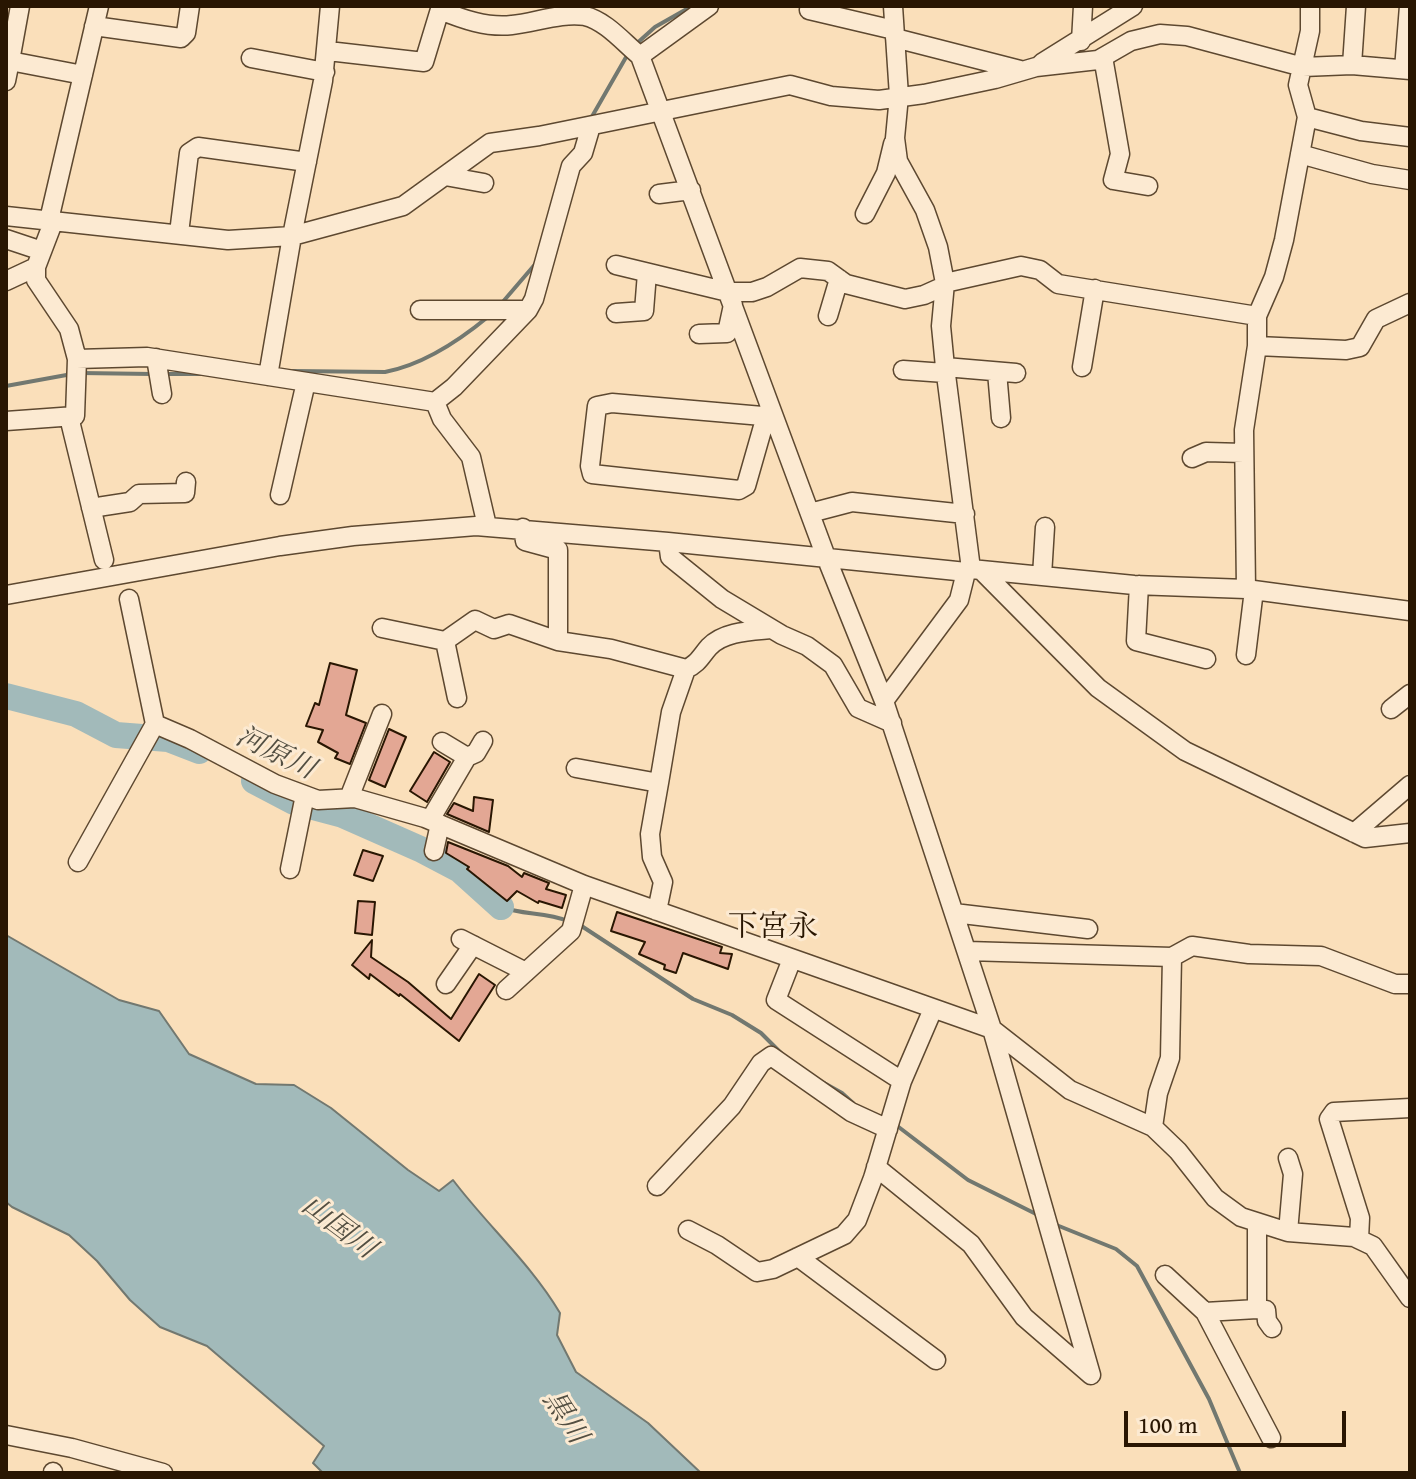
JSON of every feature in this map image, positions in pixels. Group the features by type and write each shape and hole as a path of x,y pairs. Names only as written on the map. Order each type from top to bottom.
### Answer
{"street":[{"path":"6,81 20,6"},
{"path":"6,421 75,416 77,359 69,329 36,280 99,6"},
{"path":"94,26 181,38 186,33 190,6"},
{"path":"268,376 325,72 330,6"},
{"path":"640,56 709,6"},
{"path":"865,214 886,173 895,138 899,96 893,6"},
{"path":"1081,41 1083,6"},
{"path":"809,10 1029,69 1081,41 1133,6"},
{"path":"1246,655 1250,590 1244,430 1257,346 1257,316 1274,277 1284,240 1307,117 1298,85 1310,31 1310,6"},
{"path":"1352,65 1356,6"},
{"path":"6,216 228,240 292,236 403,206 490,143 591,126 790,85 831,96 879,100 924,94 1029,69 1098,60 1131,41 1160,34 1187,36 1303,67 1352,65 1407,69 1409,6"},
{"path":"328,51 424,62 440,8 475,22 508,26 569,11 601,23 640,56 731,298 770,416 892,723 992,1029 1091,1375 1024,1317 971,1244 876,1167"},
{"path":"1103,57 1120,154 1113,180 1148,186"},
{"path":"251,58 325,72"},
{"path":"10,61 83,75"},
{"path":"1307,117 1361,131 1410,137"},
{"path":"77,359 156,358 435,402 454,387 528,310 534,299 571,166 583,153 591,126"},
{"path":"884,701 959,600 972,570 945,370 941,326 944,285 938,247 925,210 898,161 895,138"},
{"path":"179,233 189,153 198,147 307,162"},
{"path":"1300,154 1372,174 1410,180"},
{"path":"445,176 484,183"},
{"path":"659,194 691,190"},
{"path":"6,239 39,259"},
{"path":"6,281 39,259"},
{"path":"616,265 731,298 767,287 800,268 828,271 846,284 905,299 944,285 1021,266 1040,270 1058,284 1257,316"},
{"path":"616,313 644,311 647,273"},
{"path":"828,316 839,279"},
{"path":"1082,367 1095,289"},
{"path":"699,334 727,333 731,298"},
{"path":"1257,346 1346,350 1360,347 1376,319 1410,303"},
{"path":"420,310 528,310"},
{"path":"156,358 162,394"},
{"path":"903,370 1007,372 1001,418"},
{"path":"280,495 306,382"},
{"path":"435,402 442,419 471,457 487,526"},
{"path":"612,403 770,416 746,486 739,490 592,474 590,466 597,406 612,403"},
{"path":"69,417 104,560"},
{"path":"1192,458 1206,452 1244,453"},
{"path":"91,508 130,502 139,494 185,493 186,482"},
{"path":"810,513 852,502 965,514"},
{"path":"6,595 280,546 427,529 487,526 1139,585 1250,590 1410,611"},
{"path":"1042,576 1045,527"},
{"path":"523,528 525,541 558,550 558,641"},
{"path":"668,542 670,557 722,599 807,646 833,665 858,708 892,723"},
{"path":"972,570 1098,688 1185,751 1365,838 1410,833"},
{"path":"1139,585 1136,641 1206,659"},
{"path":"78,862 155,724 129,599"},
{"path":"382,628 445,641 475,620 494,629 509,624 558,641 611,649 686,669 696,665 710,646 721,638 772,629"},
{"path":"445,641 457,698"},
{"path":"657,911 663,882 652,857 650,834 671,712 686,669"},
{"path":"1391,709 1410,694"},
{"path":"349,798 382,714"},
{"path":"155,724 275,784 318,800 349,798 435,822 584,885 992,1029 1070,1090 1153,1127 1178,1151 1215,1198 1241,1217 1288,1232 1359,1239 1373,1246 1410,1298"},
{"path":"434,851 435,822 467,757 476,753 483,741"},
{"path":"442,742 467,757"},
{"path":"576,768 659,783"},
{"path":"1354,833 1410,785"},
{"path":"290,869 305,795"},
{"path":"506,990 571,931 584,885"},
{"path":"954,913 1088,929"},
{"path":"446,984 467,942 526,972"},
{"path":"967,951 1172,957 1192,946 1249,954 1321,956 1395,984 1410,984"},
{"path":"1153,1127 1158,1093 1170,1058 1172,957"},
{"path":"792,959 776,1000 902,1081"},
{"path":"688,1230 757,1272 773,1269 844,1235 857,1220 902,1081 933,1009"},
{"path":"657,1186 732,1106 761,1063 771,1056 851,1112 888,1129"},
{"path":"1359,1239 1360,1218 1329,1119 1334,1112 1410,1108"},
{"path":"1288,1158 1293,1174 1288,1232"},
{"path":"1257,1222 1257,1309"},
{"path":"798,1257 936,1360"},
{"path":"1165,1275 1205,1312 1271,1438"},
{"path":"1205,1312 1266,1310 1267,1321 1272,1328"},
{"path":"6,1435 72,1448 163,1473"}],"water":[{"path":"6,935 119,1000 159,1011 189,1054 256,1084 294,1085 331,1108 439,1191 453,1180 536,1278 560,1313 557,1335 576,1372 648,1423 701,1473 323,1473 313,1463 324,1446 207,1346 160,1327 69,1235 6,1202"}],"building":[{"path":"330,663 357,670 346,715 366,723 350,764 335,758 338,753 318,742 323,730 306,726 315,703 319,705"},
{"path":"389,729 406,737 385,787 369,780"},
{"path":"434,752 450,762 427,802 410,791"},
{"path":"474,797 493,800 489,832 447,814 454,803 473,811"},
{"path":"448,842 508,866 522,877 524,873 549,883 546,889 566,895 562,908 538,903 517,891 507,901 467,869 469,867 446,853"},
{"path":"363,850 383,856 373,881 354,875"},
{"path":"358,901 375,902 372,935 355,933"},
{"path":"617,912 722,947 720,953 732,954 728,969 683,953 676,973 664,969 665,965 639,954 645,942 611,931"},
{"path":"372,940 371,957 408,982 451,1019 479,974 495,985 459,1041 400,994 370,974 369,979 352,965"}],"waterway":[{"path":"635,45 655,27 692,6"},
{"path":"590,120 629,52"},
{"path":"501,304 537,262"},
{"path":"293,371 385,372 399,369 440,350 489,316"},
{"path":"81,373 152,374"},
{"path":"6,386 72,374"},
{"path":"165,374 204,374"},
{"name":"河原川","path":"6,696 76,714 116,735 168,739 199,751"},
{"name":"河原川","path":"254,781 294,802 343,815 420,849 460,870 501,907"},
{"path":"501,907 568,921"},
{"path":"580,925 693,999 732,1015 761,1033 781,1053"},
{"path":"824,1083 853,1103"},
{"path":"896,1125 968,1180 1040,1216"},
{"path":"1054,1224 1116,1249 1137,1266 1209,1399 1240,1473"}],"district":[{"name":"下宮永","path":"773,928"}],"water label":[{"name":"山国川","path":"338,1228"},
{"name":"黒川","path":"564,1418"}]}
